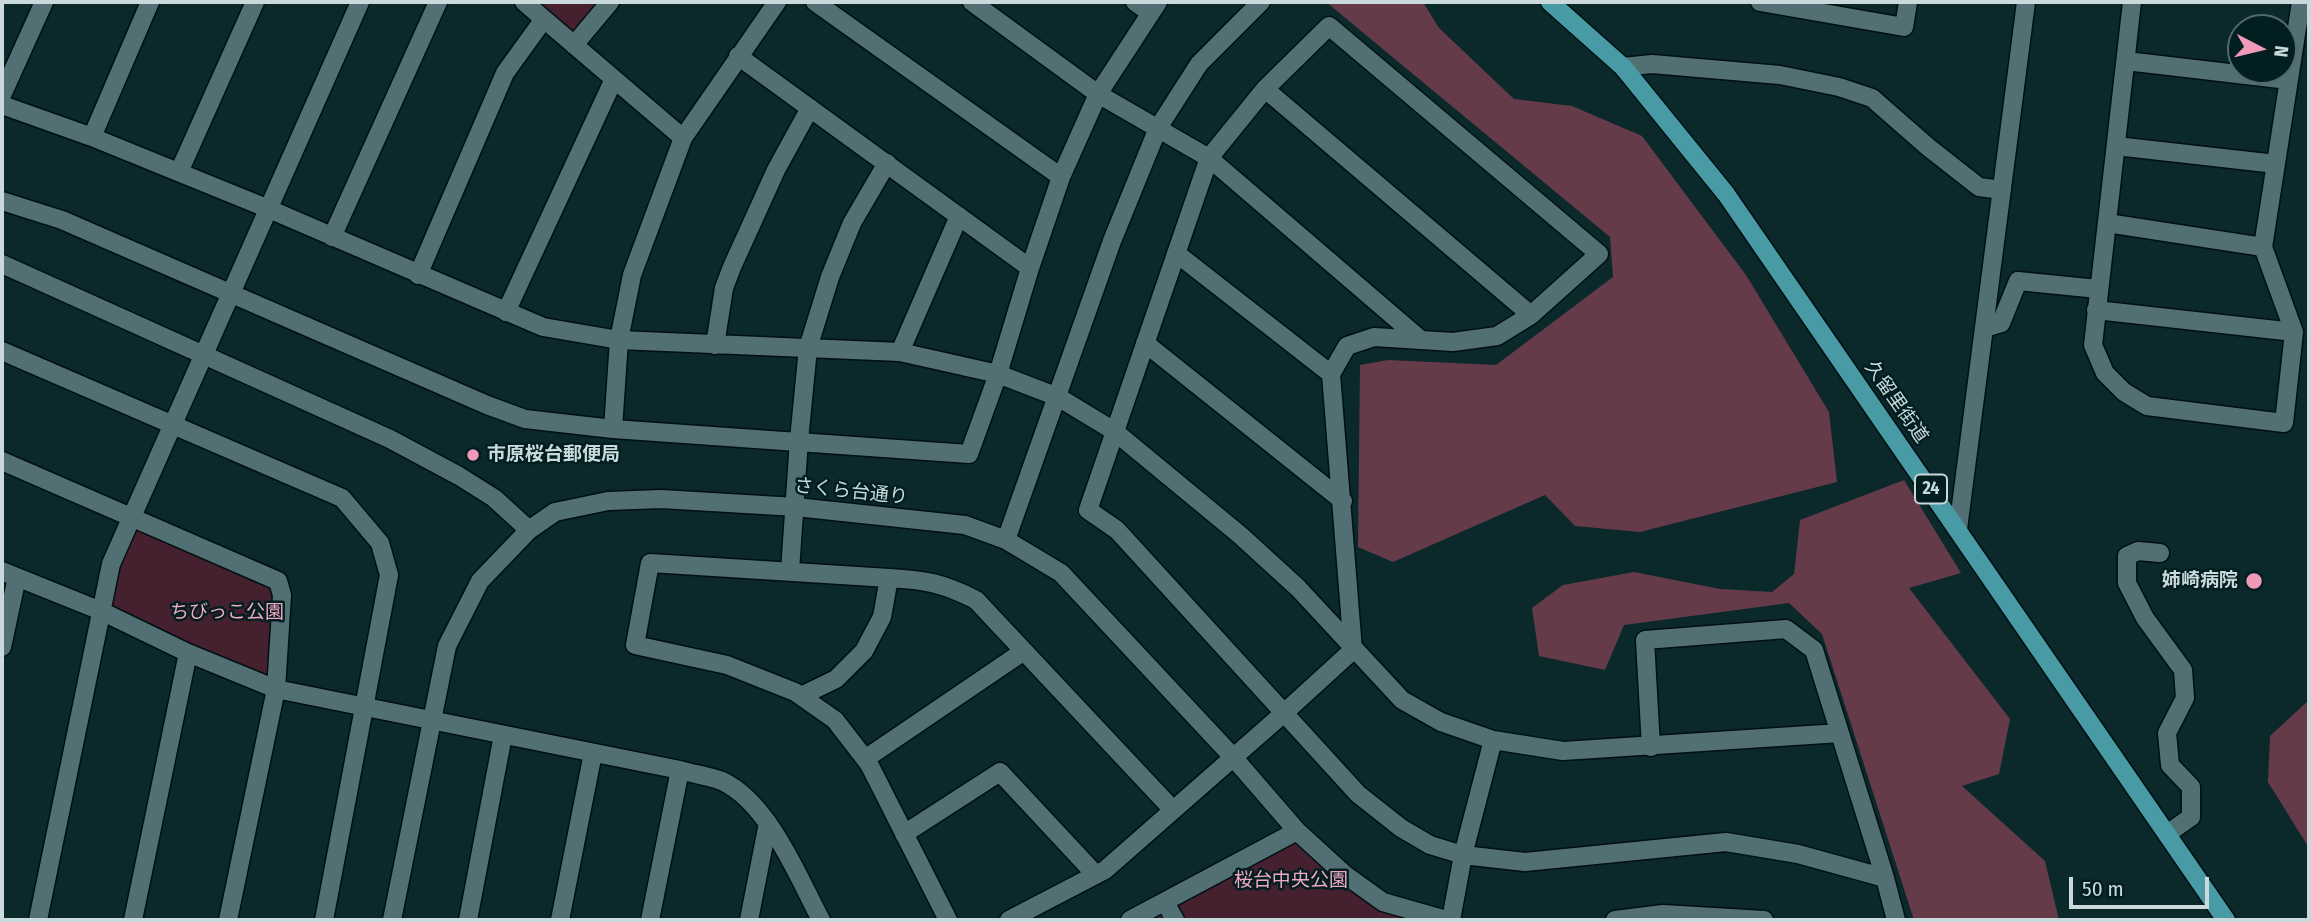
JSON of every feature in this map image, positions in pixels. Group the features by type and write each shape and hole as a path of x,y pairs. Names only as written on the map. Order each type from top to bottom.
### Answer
{"main road":[{"name":"久留里街道","path":"1550,2 1623,67 1726,194 2226,920"}],"street":[{"path":"2,95 44,2"},
{"path":"92,137 150,2"},
{"path":"179,172 255,2"},
{"path":"38,920 111,564 360,2"},
{"path":"332,237 438,2"},
{"path":"524,2 683,138"},
{"path":"574,45 610,2"},
{"path":"613,429 618,340 632,275 683,138 777,2"},
{"path":"816,2 1061,177"},
{"path":"972,2 1098,94 1209,158 1422,340"},
{"path":"2,201 62,220 486,405 525,419 613,429 969,454 998,374 1061,177 1098,94 1155,7 1135,2"},
{"path":"1006,541 1112,241 1158,128 1199,64 1261,2"},
{"path":"1760,2 1904,27 1908,2"},
{"path":"1958,529 2026,2"},
{"path":"2132,2 2092,345 2105,373 2124,392 2147,406 2284,423 2294,332 2263,247 2288,84"},
{"path":"2297,28 2301,2"},
{"path":"418,275 505,73 544,19"},
{"path":"1353,650 1331,374 1347,346 1374,337 1453,342 1497,336 1531,315 1599,254 1329,26 1265,89 1209,158 1088,510 1117,530 1358,794 1401,828 1430,845 1463,855 1525,862 1726,842 1798,854 1885,878"},
{"path":"738,56 1030,268"},
{"path":"2126,61 2227,73"},
{"path":"1623,67 1651,64 1767,74 1839,87 1872,98 1979,187 2002,190"},
{"path":"506,312 614,79"},
{"path":"1265,89 1531,315"},
{"path":"2,105 179,172 542,327 618,340 900,352 998,374 1058,397 1114,431 1250,543 1298,588 1402,700 1441,722 1493,740 1563,751 1840,733"},
{"path":"715,345 724,288 732,267 776,170 810,108"},
{"path":"2116,146 2276,164"},
{"path":"790,571 808,348 830,277 852,223 887,163"},
{"path":"900,352 959,216"},
{"path":"2107,223 2263,247"},
{"path":"1176,253 1331,374"},
{"path":"2,264 390,439 494,498 529,530"},
{"path":"1984,328 2001,323 2018,281 2098,289"},
{"path":"2096,310 2294,332"},
{"path":"1145,343 1343,501"},
{"path":"2,351 342,498 380,543 389,575 324,920"},
{"path":"2,461 278,581 282,595 276,690 228,920"},
{"name":"さくら台通り","path":"392,920 447,646 480,581 529,530 555,512 608,501 662,499 796,507 965,525 1006,541 1061,573 1233,757 1297,831 1344,874 1383,902 1448,920"},
{"path":"2160,553 2138,551 2127,556 2127,583 2145,618 2183,670 2185,698 2167,733 2170,765 2191,786 2191,817 2167,834"},
{"path":"948,920 864,759 835,720 795,692 727,665 635,645 650,563 921,580 948,586 976,600 1173,810"},
{"path":"2,647 9,574 101,611 188,653 276,690 680,770 723,782 756,807 768,823 821,920"},
{"path":"801,696 836,679 864,652 882,617 889,578"},
{"path":"1651,747 1645,640 1786,629 1814,650 1896,920"},
{"path":"1009,920 1105,870 1353,650"},
{"path":"864,759 1024,651"},
{"path":"134,920 188,653"},
{"path":"468,920 503,735"},
{"path":"1448,920 1493,740"},
{"path":"561,920 593,753"},
{"path":"650,920 680,770"},
{"path":"904,834 1000,772 1097,875"},
{"path":"749,920 768,823"},
{"path":"1130,920 1297,831"},
{"path":"1165,902 1175,920"},
{"path":"1615,920 1663,914 1764,920"}],"green space":[{"path":"524,2 610,2 574,45"},
{"name":"ちびっこ公園","path":"130,516 278,581 276,689 101,611"},
{"name":"桜台中央公園","path":"1297,831 1383,902 1446,920 1126,920"}],"shaded area":[{"path":"1326,2 1423,2 1439,28 1514,99 1572,106 1642,136 1746,275 1829,412 1837,482 1640,532 1575,526 1545,495 1393,562 1358,547 1360,365 1388,360 1496,365 1613,277 1610,237"},
{"path":"1904,480 1961,573 1909,588 2010,719 1999,774 1962,786 2045,861 2059,920 1914,920 1822,634 1789,603 1624,625 1605,670 1539,656 1532,608 1563,585 1634,572 1720,589 1772,592 1794,574 1800,520"},
{"path":"2309,700 2309,848 2268,782 2270,736"}],"place":[{"name":"市原桜台郵便局","path":"473,455"},
{"name":"姉崎病院","path":"2254,581"}]}
